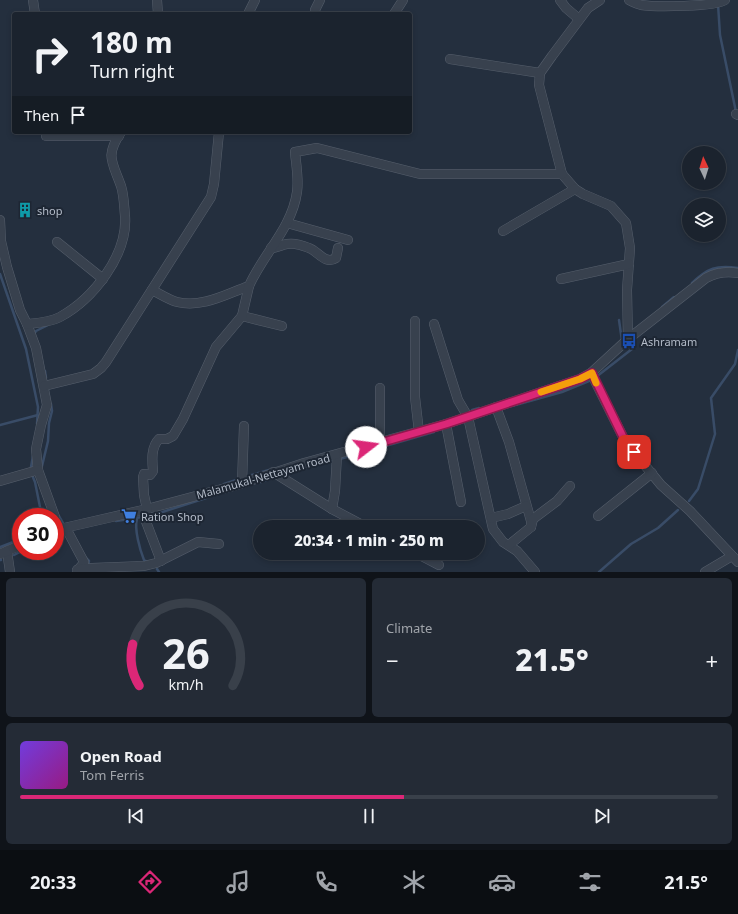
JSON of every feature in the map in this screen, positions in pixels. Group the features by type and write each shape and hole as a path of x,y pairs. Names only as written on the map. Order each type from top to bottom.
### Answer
{"street":[{"path":"33,0 35,12"},
{"path":"157,0 158,12"},
{"path":"249,12 255,0"},
{"path":"316,12 320,0"},
{"path":"395,12 403,0"},
{"path":"560,0 566,8 580,19"},
{"path":"600,0 588,8 540,73 539,85 562,174 575,189 611,206 626,223 630,248 627,290 628,339"},
{"path":"629,0 639,4 668,7 724,1"},
{"path":"450,59 540,73"},
{"path":"46,136 120,134"},
{"path":"27,324 59,318 76,306 100,283 110,269 125,233 123,194 115,172 111,153 113,144 120,134"},
{"path":"44,386 93,374 101,368 211,197 214,184 219,134"},
{"path":"161,561 144,519 147,509 144,495 143,477 144,474 150,474 153,471 152,462 155,443 159,439 167,439 173,436 183,419 216,347 242,316 249,286 292,212 297,191 295,152 317,148 420,174 562,174"},
{"path":"503,231 575,189"},
{"path":"0,220 1,241 7,268 20,310 36,348 44,386 47,405 36,449 38,470 52,508"},
{"path":"286,223 348,240"},
{"path":"57,242 103,279"},
{"path":"272,248 287,244 294,244 309,248 323,259 333,260 336,258 338,248"},
{"path":"561,279 629,264"},
{"name":"Malamukal-Nettayam road","path":"64,529 147,509 242,483 304,463 446,424 580,379 592,373 628,339 706,278 716,273 738,273"},
{"path":"152,290 177,302 202,303 249,286"},
{"path":"242,316 282,326"},
{"path":"415,322 415,397 418,432"},
{"path":"434,324 458,400 468,417 493,529 503,542 517,551 535,572"},
{"path":"592,373 625,441 661,484 690,511 735,559 705,572"},
{"path":"380,388 380,443"},
{"path":"496,407 509,442 531,527"},
{"path":"446,424 461,502"},
{"path":"242,483 244,426"},
{"path":"332,509 335,491 337,455"},
{"path":"0,481 38,470"},
{"path":"273,472 332,509 353,520"},
{"path":"598,516 652,473"},
{"path":"509,545 531,527 533,519 557,501 570,486"},
{"path":"491,518 508,514 526,506"},
{"path":"64,531 68,532 84,562 84,564 77,571"},
{"path":"77,571 92,568 138,567 161,561 198,542 219,544"},
{"path":"4,552 10,572"},
{"path":"429,560 439,565"}],"waterway":[{"path":"718,4 720,35 736,112"},
{"path":"692,283 703,274 718,267 738,268"},
{"path":"0,274 26,349 38,407 37,424"},
{"path":"662,307 674,297"},
{"path":"619,320 622,341"},
{"path":"34,334 36,331 48,325"},
{"path":"596,377 632,349 633,345"},
{"path":"689,501 698,489 715,434 711,398 735,364 738,350"},
{"path":"45,371 46,378"},
{"path":"512,406 562,392 589,381"},
{"path":"42,466 48,441 49,423 52,411 51,404"},
{"path":"472,410 479,408"},
{"path":"0,425 38,415"},
{"path":"340,459 434,432"},
{"path":"31,467 33,456"},
{"path":"317,464 334,460"},
{"path":"248,476 269,470"},
{"path":"32,475 35,482 40,508"},
{"path":"261,482 275,477"},
{"path":"224,484 239,479"},
{"path":"153,515 206,498"},
{"path":"599,572 631,544 658,528 678,510"},
{"path":"116,521 142,517"},
{"path":"137,519 136,528 139,545 144,560 148,562"},
{"path":"0,547 12,542"},
{"path":"85,557 89,561 88,566"}],"slow traffic":[{"path":"541,392 580,379 592,373 596,383"}],"place":[{"name":"shop","path":"25,210"},
{"name":"Ashramam","path":"629,341"},
{"name":"Ration Shop","path":"129,516"}],"route":[{"path":"366,447 446,424 580,379 592,373 625,441 634,452"}]}
